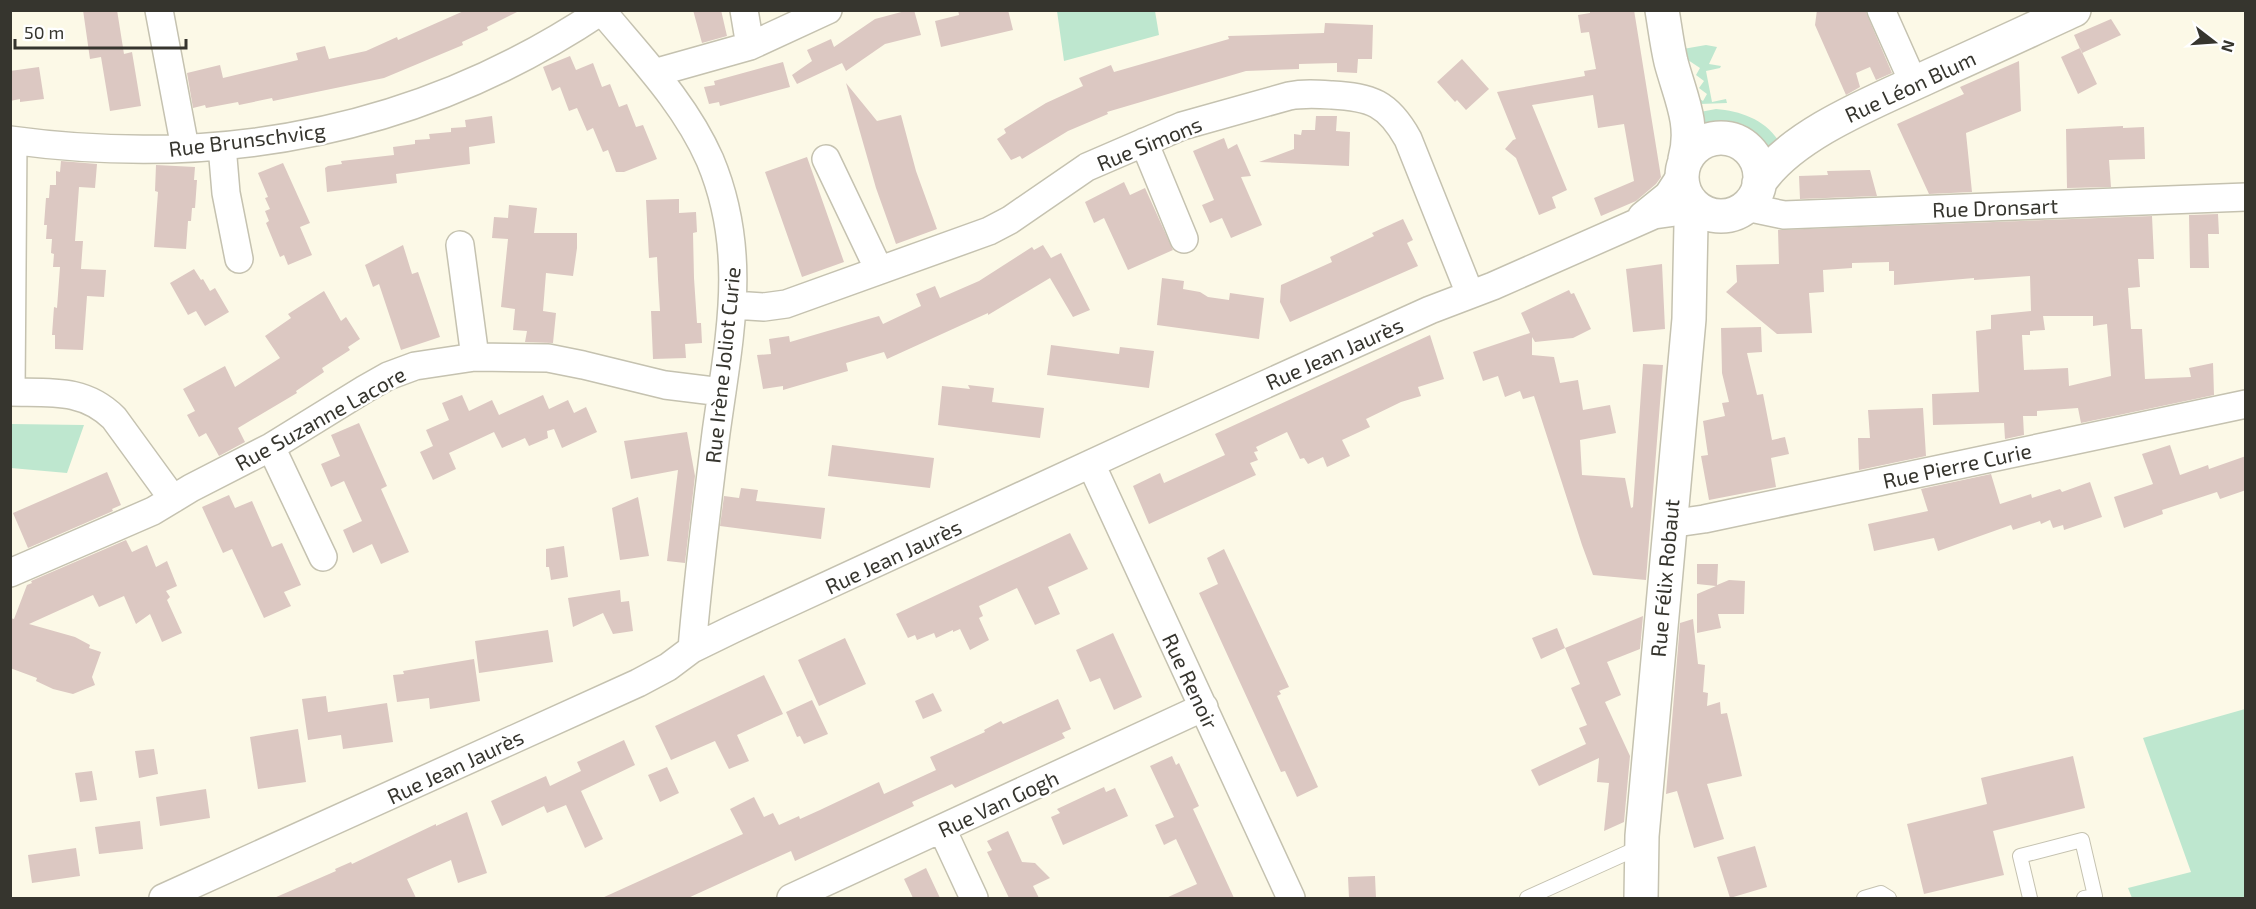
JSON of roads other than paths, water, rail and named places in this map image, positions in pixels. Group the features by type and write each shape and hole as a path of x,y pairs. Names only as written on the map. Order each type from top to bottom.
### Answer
{"street":[{"path":"159,10 185,148"},
{"path":"744,10 750,46"},
{"path":"654,73 750,46 828,10"},
{"path":"1662,10 1669,52 1689,128 1689,141 1710,195"},
{"path":"1881,10 1914,84"},
{"name":"Rue Léon Blum","path":"1710,195 1772,165 1853,111 2074,10"},
{"name":"Rue Brunschvicg","path":"12,140 91,148 185,148 222,146 301,136 352,125 407,109 455,90 520,60 601,11"},
{"name":"Rue Irène Joliot Curie","path":"601,11 654,73 693,126 710,160 722,192 732,239 733,305 692,650"},
{"name":"Rue Simons","path":"733,305 764,307 786,303 999,227 1077,173 1144,142 1182,126 1289,96 1309,93 1354,96 1369,100 1395,117 1408,139 1470,294"},
{"path":"12,140 11,392 66,393 103,407 114,418 173,499"},
{"path":"1144,142 1184,239"},
{"path":"222,146 226,194 239,259"},
{"path":"826,159 879,270"},
{"name":"Rue Dronsart","path":"1710,195 1784,215 2246,197"},
{"name":"Rue Jean Jaurès","path":"1629,225 1662,201 1710,195"},
{"name":"Rue Jean Jaurès","path":"163,898 638,683 668,667 692,650 1091,464 1430,310 1629,225 1710,195"},
{"name":"Rue Félix Robaut","path":"1641,898 1641,842 1689,319 1691,255 1710,195"},
{"name":"Rue Félix Robaut","path":"1689,319 1706,249 1714,231 1710,195"},
{"path":"1629,225 1647,226 1665,231 1679,238 1691,255"},
{"path":"460,244 475,357"},
{"name":"Rue Suzanne Lacore","path":"10,573 153,511 271,447 388,376 430,363 475,357 562,360 665,385 722,392"},
{"name":"Rue Pierre Curie","path":"1669,524 1704,519 2246,404"},
{"path":"271,447 323,557"},
{"name":"Rue Renoir","path":"1091,464 1291,898"},
{"name":"Rue Van Gogh","path":"791,898 1204,707"},
{"path":"942,830 974,898"},
{"name":"Rue Félix Robaut","path":"1628,898 1641,842"}],"lane":[{"path":"2030,898 2020,856 2082,840 2095,896 2084,898"},
{"path":"1527,898 1641,842"},
{"path":"1863,898 1881,894 1889,898"}]}
